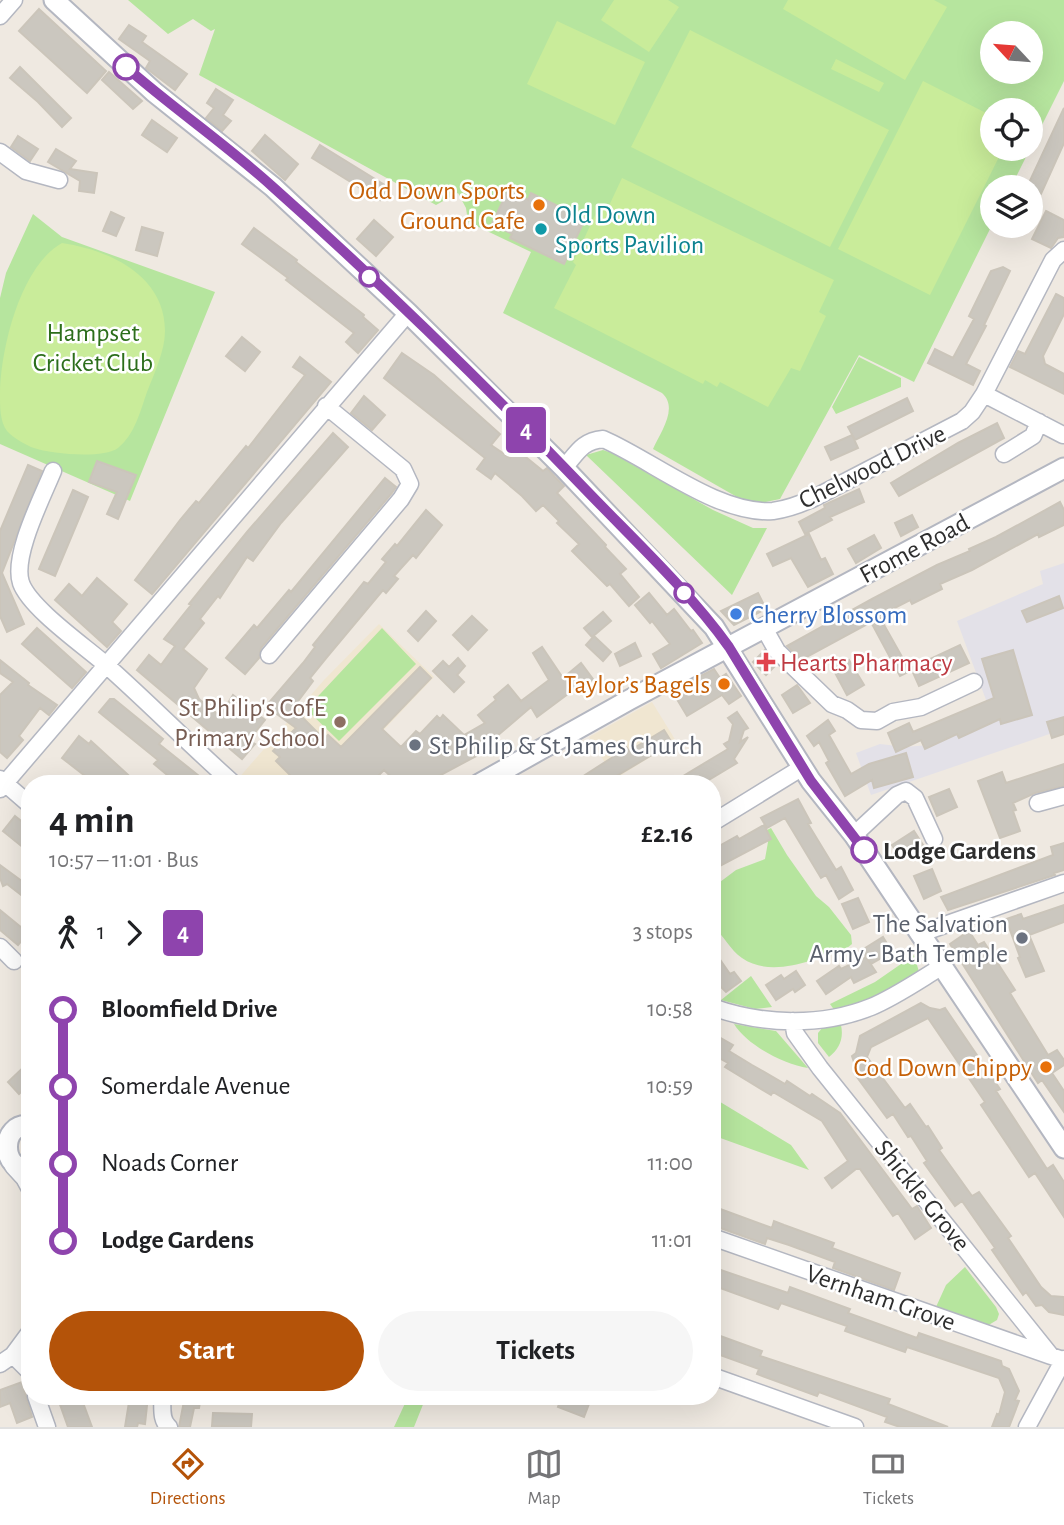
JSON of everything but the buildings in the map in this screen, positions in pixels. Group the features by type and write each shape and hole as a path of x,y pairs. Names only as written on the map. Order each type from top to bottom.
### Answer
{"street":[{"path":"0,16 14,0"},
{"path":"54,0 154,92 273,187 408,313 565,468 688,598 729,647 803,767 854,835 1062,1142"},
{"path":"0,152 26,171 59,180"},
{"name":"Chelwood Drive","path":"565,468 583,445 591,440 603,439 719,500 752,510 784,509 814,498 962,421 984,394 1054,260 1064,250"},
{"path":"21,799 2,784 408,313"},
{"path":"984,394 1063,435"},
{"path":"269,655 401,499 410,484 403,469 326,406"},
{"path":"1004,454 1032,436 1039,422"},
{"name":"Frome Road","path":"510,775 618,705 1064,468"},
{"path":"53,471 23,547 19,567 21,582 31,600 106,665 224,775"},
{"path":"764,628 777,651 832,704 861,720 877,721 893,712 921,707 974,682"},
{"path":"721,817 803,767"},
{"path":"854,835 897,794 906,791 915,798 934,839"},
{"path":"1038,803 1064,796"},
{"path":"919,934 1064,883"},
{"path":"0,947 14,961"},
{"path":"721,1010 743,1016 793,1021 824,1019 869,1008 891,998 941,967"},
{"name":"Shickle Grove","path":"793,1021 795,1033 820,1068 1060,1358"},
{"path":"12,1133 2,1148 7,1160 14,1166"},
{"name":"Vernham Grove","path":"721,1240 1060,1358"},
{"path":"6,1359 21,1342"},
{"path":"1027,1427 1060,1358"},
{"path":"721,1379 855,1427"},
{"path":"39,1405 47,1427"},
{"path":"162,1405 162,1413 169,1427"}],"shaded area":[{"path":"1064,563 1064,729 871,795 856,753 880,744 906,747 929,745 993,719 957,621 1043,584 1040,571"},
{"name":"St Philip's CofE Primary School","path":"379,624 434,677 361,754 381,775 241,775 324,680"},
{"path":"652,702 676,741 621,775 613,775 589,737"}],"green space":[{"path":"128,0 1064,0 1064,81 1043,123 1043,98 980,98 980,161 1024,161 1017,175 980,175 980,238 986,238 914,382 859,355 780,499 761,503 744,501 653,449 668,413 667,399 662,393 503,313 531,252 468,222 466,208 458,193 436,205 199,75 215,29 211,31 193,19 168,34"},
{"path":"614,0 668,0 679,7 649,52 601,20"},
{"path":"788,0 934,0 947,7 905,80 783,9"},
{"path":"557,21 645,62 615,125 527,84"},
{"path":"690,30 889,130 830,247 631,147"},
{"path":"836,59 884,83 879,92 831,69"},
{"path":"923,81 980,110 980,161 997,161 990,175 980,175 980,195 930,295 838,249"},
{"path":"622,178 834,280 819,312 826,316 800,371 791,368 768,407 720,382 717,387 705,380 703,384 554,308 576,265 573,262 599,207 607,210"},
{"name":"Hampset Cricket Club","path":"33,214 62,237 215,292 130,501 0,444 0,298 6,273"},
{"name":"Hampset Cricket Club","path":"62,243 98,252 131,269 145,280 163,311 165,331 159,362 129,436 118,448 111,451 64,454 34,448 9,433 2,419 1,377 15,311 35,270 47,254"},
{"path":"859,357 901,378 901,387 836,414 832,407"},
{"path":"603,450 713,510 753,528 767,528 732,595 586,455"},
{"path":"382,628 416,664 339,741 306,709"},
{"path":"771,828 816,896 829,907 851,935 852,944 847,948 794,965 767,967 742,958 721,935 721,881 736,870 765,859 768,842 763,832"},
{"path":"914,955 920,975 879,996 835,1011 830,1004 875,982"},
{"path":"751,976 772,1007 755,1009 721,1000"},
{"path":"734,1024 776,1031 808,1068 766,1052"},
{"path":"841,1025 840,1043 829,1057 818,1043 818,1033 823,1027"},
{"path":"721,1102 791,1145 809,1170 721,1138"},
{"path":"965,1267 999,1314 997,1320 987,1326 936,1307 946,1285"},
{"path":"404,1405 423,1405 414,1427 394,1427"}],"bus line":[{"name":"4","path":"126,67 273,187 408,313 565,468 671,580 715,627 811,781 864,850"}],"place":[{"name":"Odd Down Sports Ground Cafe","path":"539,205"},
{"name":"Old Down Sports Pavilion","path":"541,229"},
{"name":"Cherry Blossom","path":"736,614"},
{"name":"Hearts Pharmacy","path":"766,662"},
{"name":"Taylor’s Bagels","path":"724,684"},
{"name":"St Philip's CofE Primary School","path":"340,722"},
{"name":"St Philip & St James Church","path":"415,745"},
{"name":"Lodge Gardens","path":"864,850"},
{"name":"The Salvation Army - Bath Temple","path":"1022,938"},
{"name":"Cod Down Chippy","path":"1046,1067"}]}
